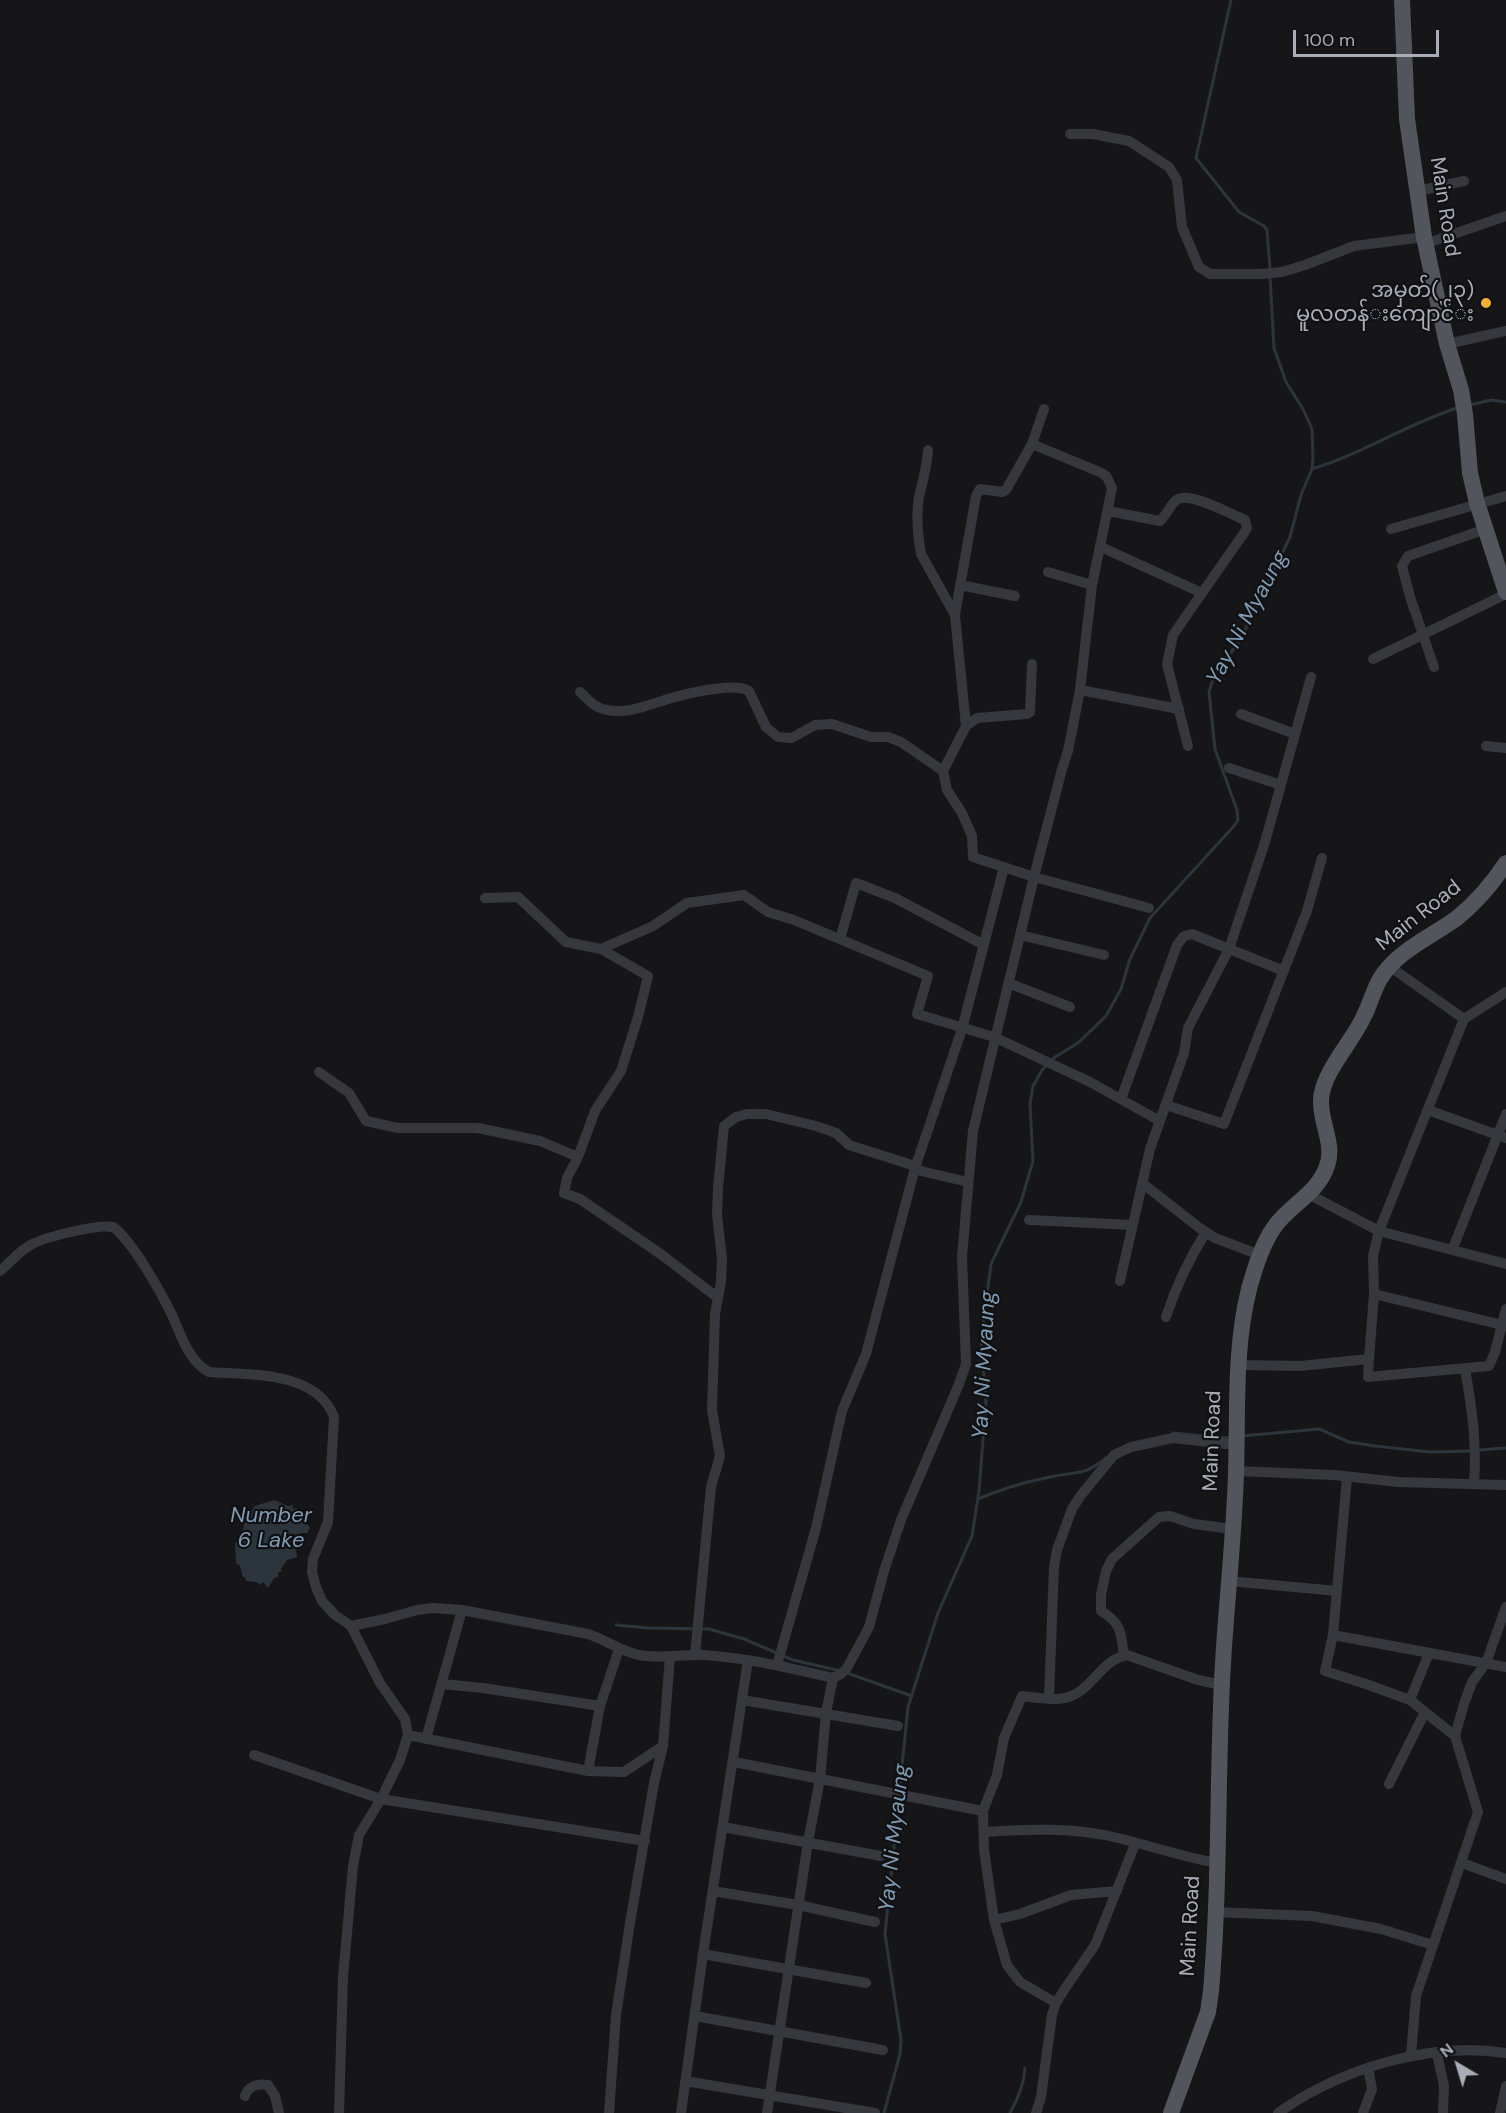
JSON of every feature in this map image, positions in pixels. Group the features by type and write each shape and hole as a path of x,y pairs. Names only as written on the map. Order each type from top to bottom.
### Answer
{"main road":[{"name":"Main Road","path":"1402,0 1407,119 1424,240 1447,344 1461,390 1470,473 1477,503 1506,593"},
{"name":"Main Road","path":"1171,2113 1208,2012 1213,1968 1222,1685 1236,1471 1238,1365 1249,1290 1260,1255 1275,1226 1308,1194 1323,1174 1330,1155 1321,1109 1324,1084 1363,1019 1375,988 1397,958 1476,902 1506,863"}],"street":[{"path":"1070,134 1093,134 1129,141 1169,167 1177,180 1182,227 1199,267 1210,274 1282,272 1305,266 1354,246 1424,240 1506,216"},
{"path":"1418,191 1464,181"},
{"path":"1447,344 1506,331"},
{"path":"1044,408 1032,444 1006,490 1002,492 981,489 978,492 956,615 966,726 943,771 947,790 962,813 972,836 974,857 1034,877 1149,908"},
{"path":"767,2113 788,1968 820,1779 826,1713 833,1678 847,1668 869,1627 901,1520 966,1364 962,1257 973,1131 1034,877 1068,751 1080,690 1092,585 1112,488 1107,477 1102,473 1032,444"},
{"path":"927,450 927,467 919,499 921,554 956,615"},
{"path":"1391,529 1506,496"},
{"path":"1108,511 1160,521 1174,503 1185,498 1194,499 1245,520 1247,528 1244,533 1173,635 1167,664 1188,746"},
{"path":"1434,667 1402,566 1403,561 1408,556 1486,529"},
{"path":"1101,548 1202,593"},
{"path":"1048,572 1092,585"},
{"path":"960,585 1015,596"},
{"path":"1373,659 1506,593"},
{"path":"966,726 983,717 1030,712 1032,664"},
{"path":"1120,1281 1142,1183 1160,1121 1184,1053 1188,1028 1229,949 1265,842 1311,677"},
{"path":"580,692 599,708 623,712 664,700 722,688 740,687 749,691 766,728 778,737 792,738 815,725 832,724 871,737 888,737 901,742 943,771"},
{"path":"1080,690 1179,709"},
{"path":"1241,714 1295,734"},
{"path":"1486,746 1506,748"},
{"path":"1229,768 1281,785"},
{"path":"1166,1105 1224,1124 1307,911 1322,858"},
{"path":"777,1665 816,1528 842,1411 866,1353 915,1168 962,1029 1004,867"},
{"path":"840,939 856,883 895,898 984,945"},
{"path":"601,949 653,926 687,903 744,895 768,912 928,976 917,1014 994,1037 1052,1063 1160,1121"},
{"path":"485,898 518,897 566,942 601,949 648,976 621,1071 595,1111 567,1179 564,1193 580,1199 598,1211 662,1255 718,1298"},
{"path":"1121,1099 1177,945 1184,936 1192,934 1284,971"},
{"path":"1020,935 1104,955"},
{"path":"1389,966 1464,1019"},
{"path":"1008,983 1070,1007"},
{"path":"1506,992 1464,1019 1379,1230 1373,1256 1374,1294 1368,1377 1465,1370 1489,1366 1504,1325 1506,1309"},
{"path":"319,1072 349,1093 366,1121 398,1128 478,1128 540,1141 578,1157"},
{"path":"1428,1110 1502,1137"},
{"path":"695,1655 711,1487 720,1456 712,1410 715,1314 722,1259 717,1215 724,1126 730,1120 747,1114 766,1114 816,1126 836,1133 849,1144 909,1164 921,1171 968,1182"},
{"path":"1453,1248 1502,1137 1506,1114"},
{"path":"1142,1183 1206,1232 1260,1255"},
{"path":"1308,1194 1379,1230 1506,1264"},
{"path":"1029,1220 1132,1225"},
{"path":"0,1271 24,1249 39,1240 100,1226 113,1227 129,1243 167,1306 191,1355 202,1368 209,1372 275,1377 303,1386 321,1395 330,1406 334,1417 328,1522 313,1559 312,1572 322,1601 335,1615 351,1626 380,1683 405,1719 408,1735 400,1760 381,1799 359,1835 353,1866 342,1989 339,2113"},
{"path":"1166,1317 1184,1271 1206,1232"},
{"path":"1374,1294 1504,1325"},
{"path":"1238,1365 1300,1366 1369,1359"},
{"path":"1465,1370 1474,1416 1476,1450 1474,1484"},
{"path":"1049,1697 1054,1568 1057,1550 1072,1509 1080,1495 1114,1455 1131,1447 1173,1438 1235,1445"},
{"path":"1236,1471 1398,1482 1506,1485"},
{"path":"1347,1477 1333,1635 1325,1671 1410,1700 1455,1736"},
{"path":"1124,1656 1118,1624 1101,1611 1101,1595 1106,1571 1112,1558 1159,1517 1170,1516 1194,1524 1232,1529"},
{"path":"1229,1581 1337,1591"},
{"path":"1411,2055 1416,1996 1478,1812 1455,1736 1472,1682 1486,1663 1506,1607"},
{"path":"351,1626 417,1610 433,1608 462,1610 588,1634 620,1649 642,1655 695,1655 748,1660 833,1678"},
{"path":"426,1739 462,1610"},
{"path":"1333,1635 1506,1667"},
{"path":"588,1771 600,1706 620,1649"},
{"path":"1410,1700 1429,1653"},
{"path":"1056,2003 1020,1982 1012,1974 994,1920 984,1850 983,1811 997,1774 1004,1738 1022,1696 1064,1699 1078,1693 1106,1664 1127,1655 1198,1680 1222,1685"},
{"path":"609,2113 616,2014 654,1783 663,1746 670,1656"},
{"path":"681,2113 748,1660"},
{"path":"442,1684 600,1706"},
{"path":"742,1700 898,1726"},
{"path":"1389,1784 1425,1712"},
{"path":"408,1735 588,1771 624,1772 663,1746"},
{"path":"254,1755 381,1799 645,1841"},
{"path":"734,1762 983,1811"},
{"path":"723,1827 881,1856"},
{"path":"984,1832 1039,1829 1074,1832 1117,1838 1191,1859 1217,1863"},
{"path":"1036,2113 1041,2097 1052,2015 1056,2003 1095,1945 1135,1844"},
{"path":"1462,1863 1506,1879"},
{"path":"713,1891 798,1905 875,1922"},
{"path":"994,1920 1020,1914 1071,1895 1116,1892"},
{"path":"1215,1912 1312,1916 1381,1929 1433,1945"},
{"path":"703,1954 866,1983"},
{"path":"695,2016 779,2033 884,2050"},
{"path":"1278,2113 1320,2087 1345,2076 1411,2055 1489,2050 1506,2053"},
{"path":"1437,2054 1444,2086 1443,2113"},
{"path":"1363,2113 1372,2089 1368,2068"},
{"path":"685,2081 875,2113"},
{"path":"244,2096 255,2085 260,2083 268,2085 275,2096 279,2113"},
{"path":"1500,2113 1506,2086"}],"water":[{"name":"Number 6 Lake","path":"274,1500 288,1506 293,1505 292,1509 297,1508 310,1528 307,1533 301,1533 295,1543 297,1557 287,1560 282,1571 278,1573 278,1577 274,1578 268,1588 263,1582 261,1585 246,1581 243,1577 240,1566 236,1563 235,1544 244,1527 244,1519 255,1506"}],"waterway":[{"name":"Yay Ni Myaung","path":"1231,0 1196,158 1239,212 1267,230 1270,269"},
{"name":"Yay Ni Myaung","path":"884,2113 900,2054 901,2040 885,1934 908,1707 938,1613 972,1536 979,1491 986,1401 981,1340 991,1264 1021,1202 1033,1161 1030,1104 1033,1086 1042,1070 1055,1057 1078,1043 1106,1016 1121,989 1130,959 1150,918 1238,820 1237,810 1215,749 1209,692 1214,676 1240,640 1290,537 1301,495 1312,469 1312,429 1303,409 1286,382 1274,348 1270,276"},
{"path":"1470,405 1491,400 1506,402"},
{"path":"1312,469 1331,463 1420,422 1457,408"},
{"path":"1242,1436 1319,1429 1349,1442 1375,1446 1430,1452 1472,1451"},
{"path":"1173,1433 1232,1437"},
{"path":"1478,1450 1506,1448"},
{"path":"978,1499 1022,1484 1085,1471 1106,1458"},
{"path":"616,1625 709,1629 744,1639 793,1660 841,1671"},
{"path":"847,1673 912,1696"},
{"path":"1010,2113 1020,2091 1025,2068"}],"place":[{"name":"အမှတ်(၂၃) မူလတန်‌း‌ကျောင်‌း","path":"1486,303"}]}
